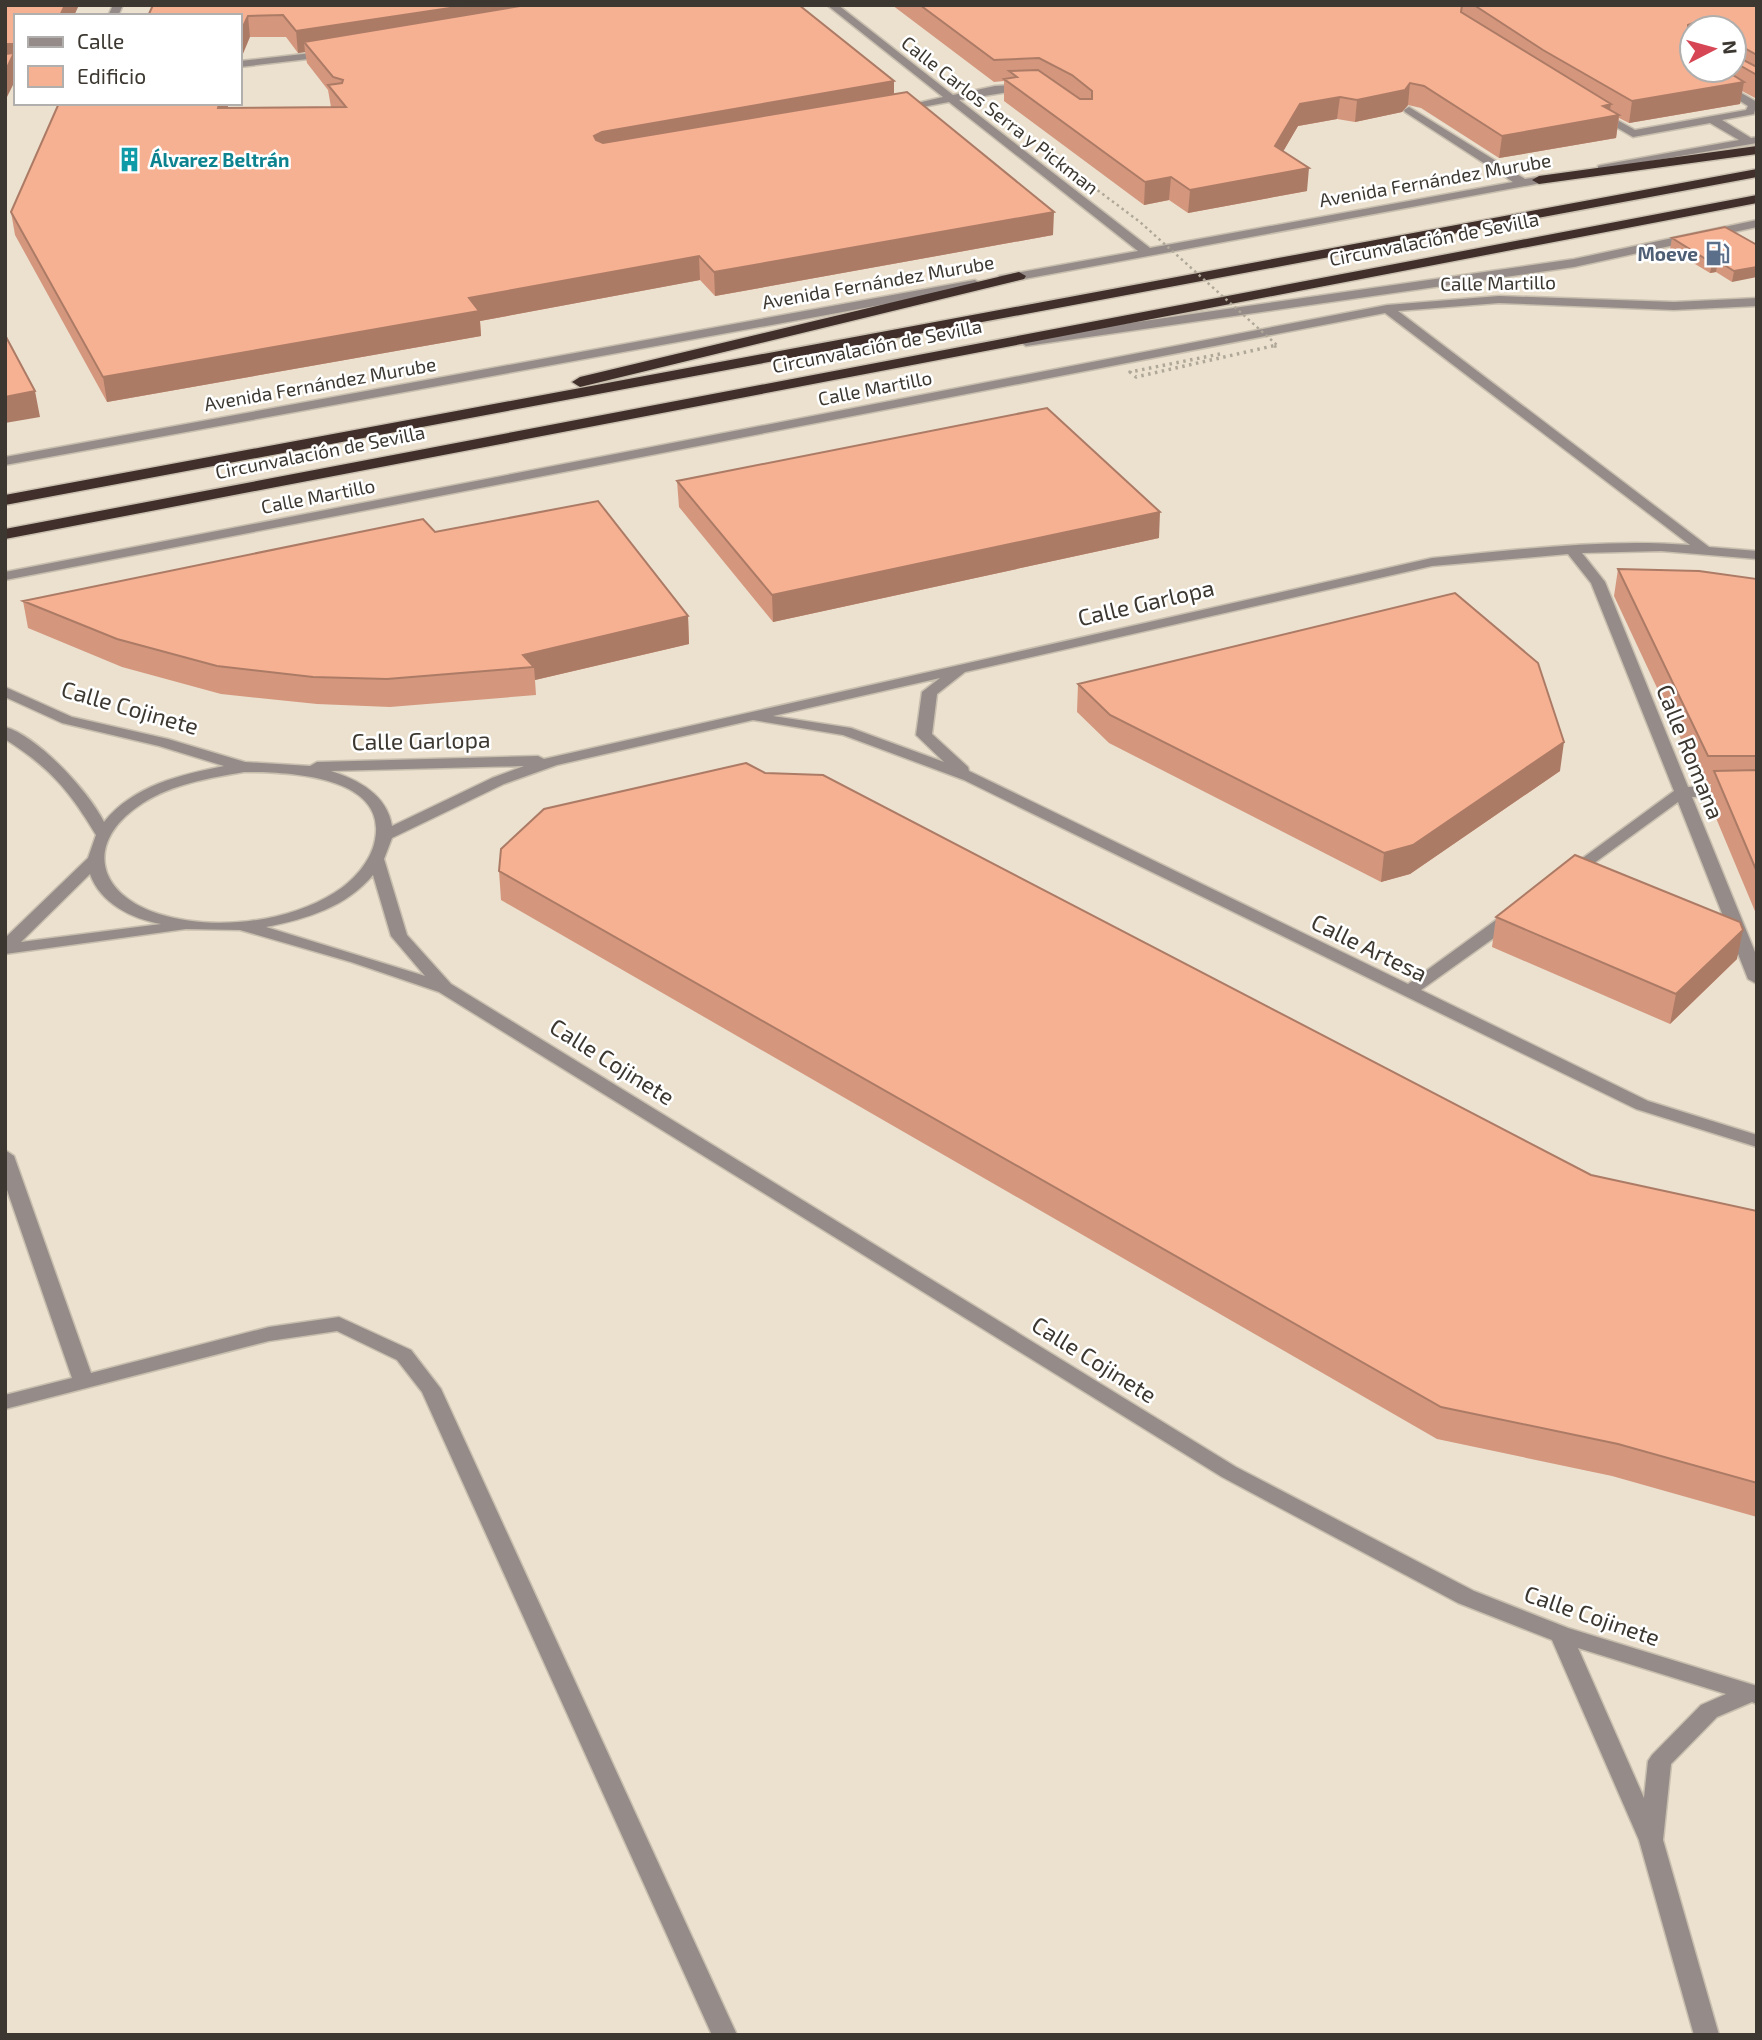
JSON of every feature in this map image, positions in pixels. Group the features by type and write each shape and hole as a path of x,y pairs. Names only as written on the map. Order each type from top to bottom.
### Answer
{"highway":[{"path":"1539,180 1754,144"},
{"name":"Circunvalación de Sevilla","path":"5,500 1757,173"},
{"name":"Circunvalación de Sevilla","path":"5,534 1757,199"},
{"path":"464,415 605,375 1019,276"}],"street":[{"name":"Calle Carlos Serra y Pickman","path":"832,5 1147,253"},
{"path":"242,64 349,51"},
{"path":"1589,108 1633,134 1750,112 1754,105 1719,84"},
{"path":"891,111 933,104 949,97 1011,87 1040,86"},
{"path":"1409,110 1523,183"},
{"path":"1712,120 1754,144"},
{"name":"Avenida Fernández Murube","path":"5,461 1539,180"},
{"path":"971,349 1574,263 1757,223"},
{"name":"Calle Martillo","path":"7,576 1387,309 1457,300 1535,300 1658,308 1757,302"},
{"path":"1387,309 1706,551"},
{"name":"Calle Garlopa","path":"388,834 498,781 552,761 1432,562 1572,549 1661,547 1757,555"},
{"name":"Calle Romana","path":"1572,549 1598,582 1757,979"},
{"name":"Calle Artesa","path":"963,668 930,692 924,735 970,777"},
{"name":"Calle Cojinete","path":"5,691 67,720 163,742 244,766"},
{"name":"Calle Artesa","path":"747,717 846,731 970,777 1642,1105 1757,1141"},
{"path":"5,732 65,775 92,811 102,833"},
{"name":"Calle Garlopa","path":"292,767 552,761"},
{"path":"244,766 292,767 335,777 367,794 379,808 388,834 378,862 340,897 296,916 244,926 192,926 5,948 94,862 102,833 127,807 163,786 195,775 244,766"},
{"path":"1551,888 1682,792 1757,790"},
{"path":"94,862 105,890 134,911 192,926"},
{"name":"Calle Cojinete","path":"378,862 399,936 445,988"},
{"path":"1408,992 1529,904"},
{"name":"Calle Cojinete","path":"244,926 357,958 445,988 1229,1472 1466,1597 1561,1634 1753,1694"},
{"path":"5,1156 83,1380"},
{"path":"5,1402 269,1334 340,1324 404,1355 432,1389 725,2035"},
{"path":"1561,1634 1651,1840 1707,2035"},
{"path":"1651,1840 1660,1761 1709,1711 1753,1694"}],"path":[{"path":"1041,147 1140,222 1278,346 1136,377 1130,372 1220,354"}],"building":[{"path":"5,5 65,5 61,14 14,14 14,44 5,44"},
{"path":"153,5 470,5 296,31 283,15 248,16 242,29 242,14 149,14"},
{"path":"526,5 799,5 894,81 602,132 594,136 596,140 603,143 907,92 1054,212 714,272 699,256 469,298 479,311 103,377 11,212 58,105 346,107 328,85 342,83 343,80 333,77 304,42"},
{"path":"920,5 1462,5 1461,12 1611,104 1603,106 1619,115 1502,136 1424,86 1410,83 1405,90 1357,100 1340,97 1300,104 1275,146 1309,168 1190,190 1171,177 1145,182 1004,79 1017,77 1009,71 1038,70 1080,99 1092,99 1092,91 1072,75 1039,58 994,60"},
{"path":"1474,5 1757,5 1757,55 1748,50 1748,14 1678,14 1678,84 1732,84 1632,101 1543,50"},
{"path":"14,53 5,72 5,54"},
{"path":"1748,62 1757,67 1757,75 1748,70"},
{"path":"1725,227 1757,245 1757,267 1734,271 1718,261 1712,263 1672,238"},
{"path":"5,335 35,391 5,397"},
{"path":"1047,408 1160,512 772,595 677,481"},
{"path":"598,501 688,616 523,655 534,667 387,679 313,677 217,666 117,639 23,601 423,519 435,532"},
{"path":"1618,569 1699,571 1757,579 1757,756 1708,756"},
{"path":"1455,593 1538,663 1564,742 1413,845 1384,853 1110,715 1078,684"},
{"path":"746,763 765,773 823,775 1591,1175 1757,1211 1757,1483 1618,1444 1441,1407 499,871 501,849 544,809"},
{"path":"1757,770 1757,872 1714,771"},
{"path":"1575,855 1740,922 1743,930 1676,994 1496,917"}],"place":[{"name":"Álvarez Beltrán","path":"130,160"},
{"name":"Moeve","path":"1718,254"}]}
